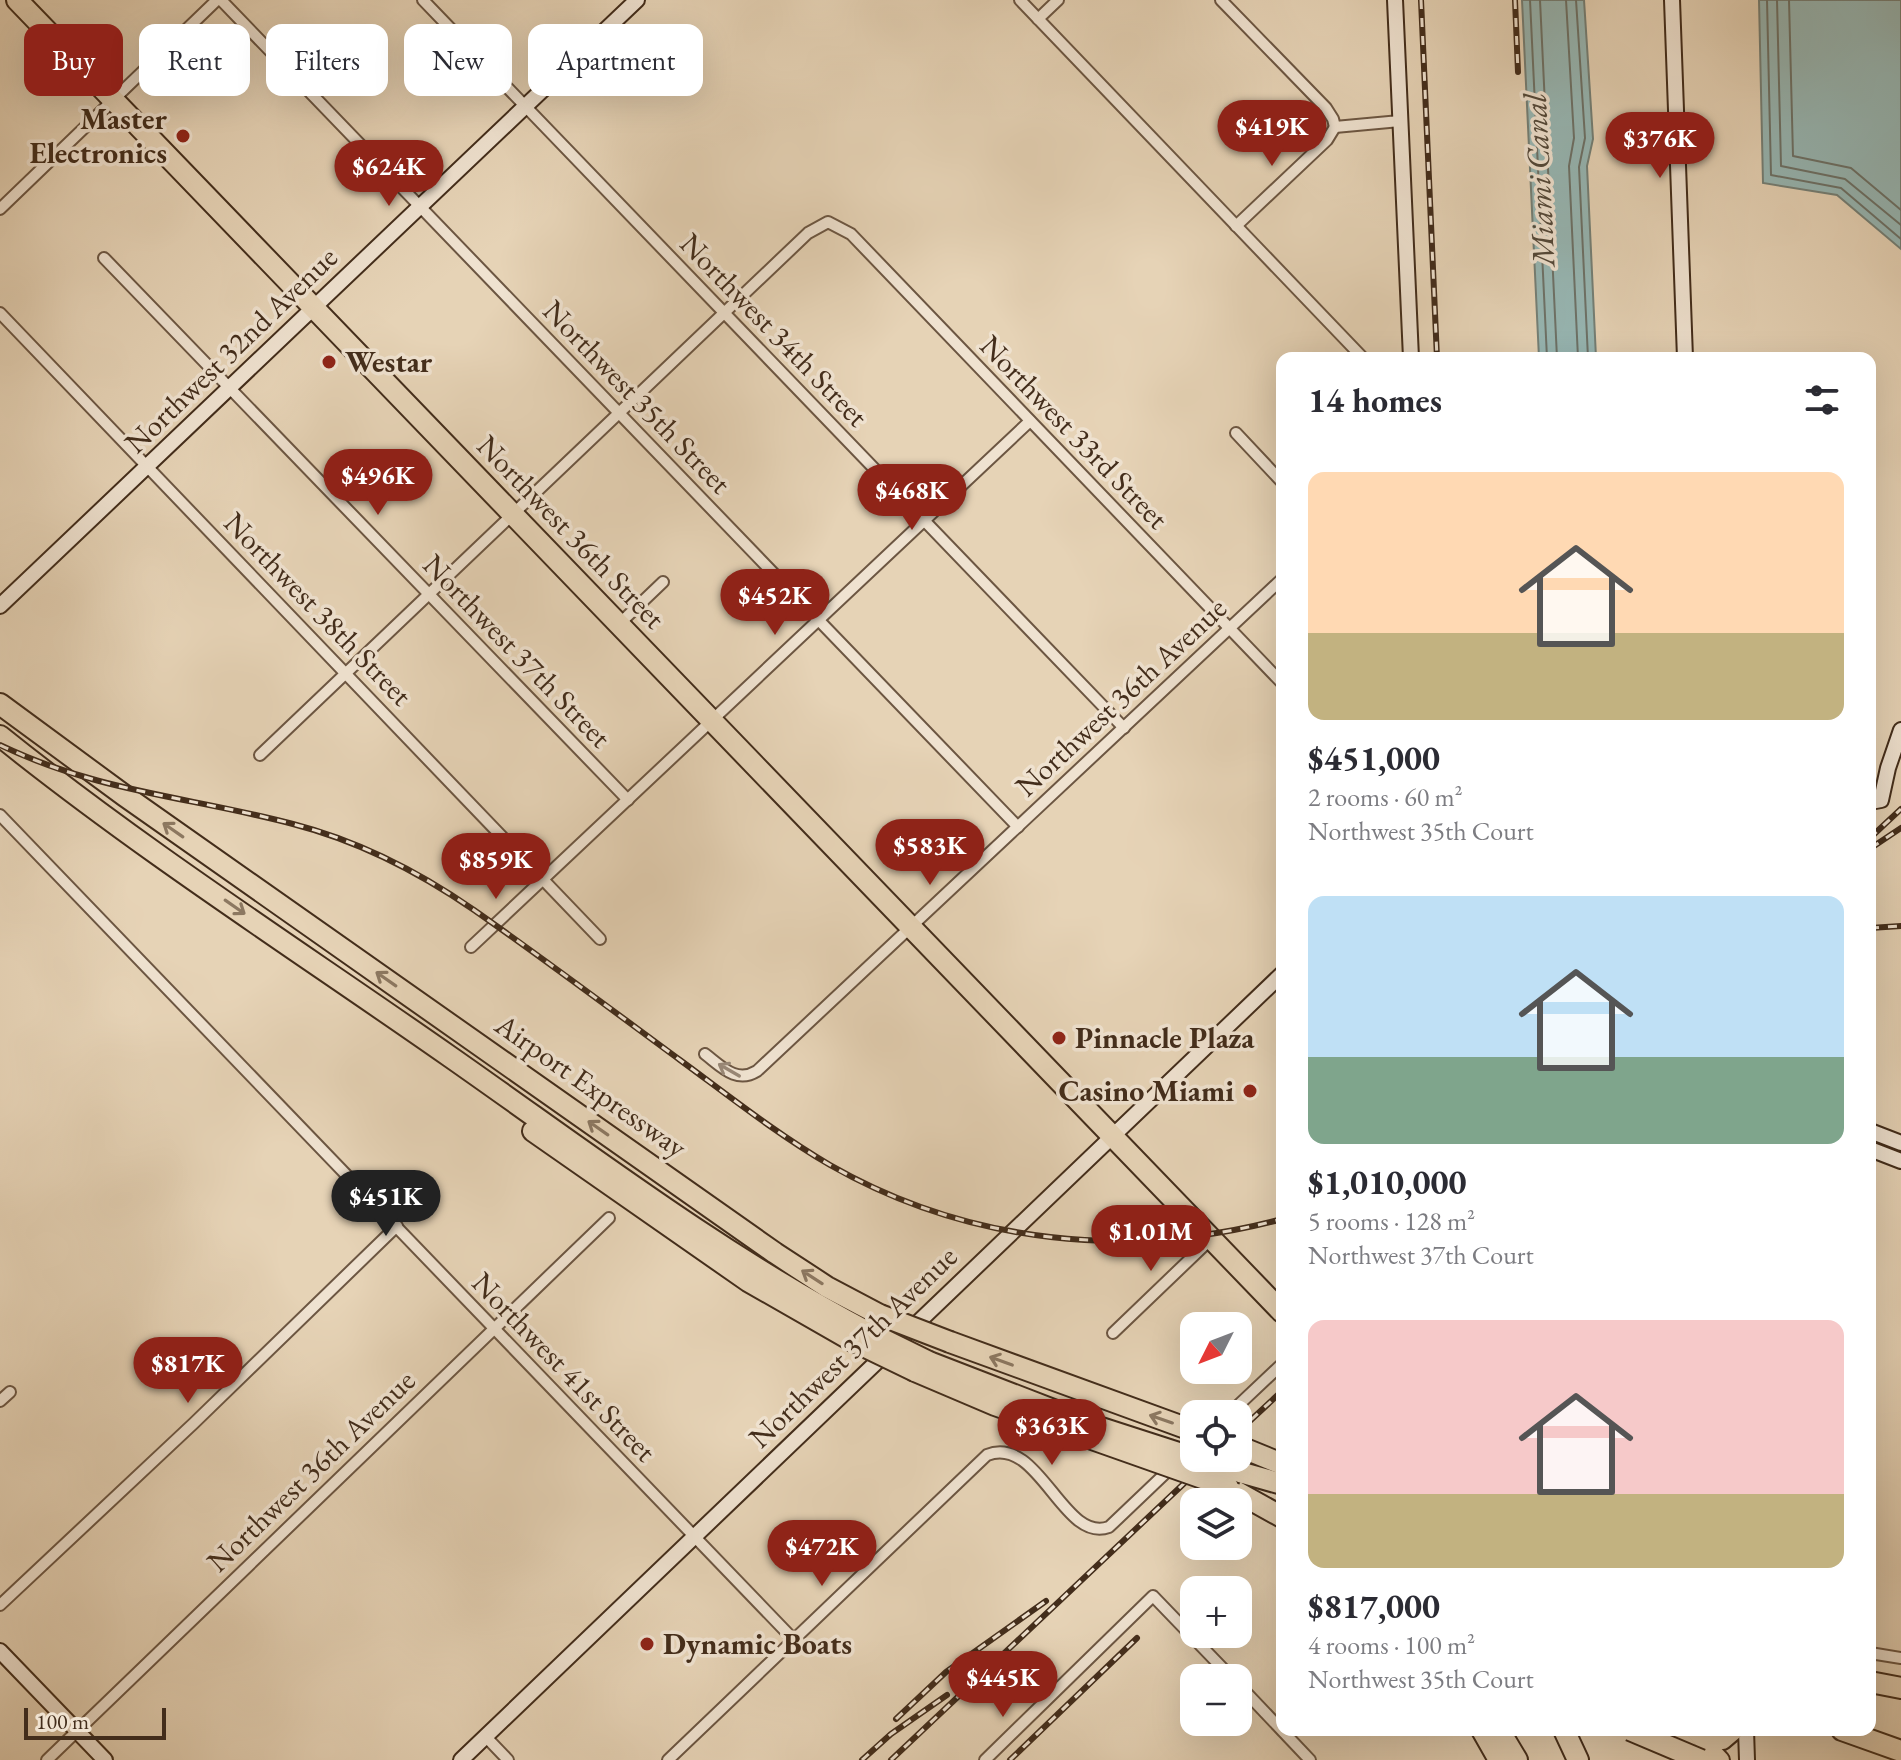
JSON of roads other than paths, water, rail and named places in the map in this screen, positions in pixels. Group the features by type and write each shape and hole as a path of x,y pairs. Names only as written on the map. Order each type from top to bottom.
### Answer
{"highway":[{"name":"Northwest 36th Street","path":"17,0 1276,1306"},
{"name":"Airport Expressway","path":"0,704 112,787 827,1287 880,1315 1180,1426"},
{"name":"Airport Expressway","path":"0,736 105,816 338,979 713,1240 858,1336 922,1367 1081,1428 1180,1454"},
{"path":"1081,1428 1236,1480 1276,1512"},
{"path":"1252,1452 1276,1462"},
{"name":"Airport Expressway","path":"1221,1472 1236,1480 1276,1483"},
{"path":"1876,1683 1901,1688"},
{"path":"1567,1736 1578,1760"},
{"path":"1653,1736 1699,1748"},
{"path":"1864,1736 1898,1745"},
{"path":"1871,1736 1898,1745"},
{"path":"1491,1745 1517,1760"}],"main road":[{"path":"1682,1736 1721,1760"},
{"path":"1699,1748 1719,1743 1728,1736"}],"street":[{"path":"0,209 219,0"},
{"name":"Northwest 35th Street","path":"219,0 1018,827"},
{"name":"Northwest 34th Street","path":"423,0 1124,728"},
{"path":"1020,0 1357,352"},
{"path":"1038,19 1058,0"},
{"path":"1221,0 1326,108 1335,127 1327,140 1236,226"},
{"path":"1395,0 1411,352"},
{"path":"1672,0 1685,352"},
{"name":"Northwest 32nd Avenue","path":"0,606 631,2"},
{"path":"1335,127 1400,121"},
{"name":"Northwest 33rd Street","path":"724,313 808,233 828,222 851,234 1276,677"},
{"name":"Northwest 37th Street","path":"104,258 628,800"},
{"name":"Northwest 38th Street","path":"0,313 600,939"},
{"path":"260,755 724,313"},
{"path":"471,947 1030,421"},
{"path":"1236,433 1276,476"},
{"path":"618,625 663,582"},
{"name":"Northwest 36th Avenue","path":"705,1054 731,1073 747,1076 757,1071 1276,585"},
{"path":"1876,801 1901,730"},
{"name":"Northwest 41st Street","path":"0,815 794,1640"},
{"name":"Northwest 37th Avenue","path":"461,1760 1276,980"},
{"path":"1876,1133 1901,1143"},
{"path":"1876,1151 1901,1161"},
{"name":"Northwest 36th Avenue","path":"47,1760 609,1218"},
{"path":"0,1605 397,1226"},
{"path":"1113,1333 1212,1238"},
{"path":"1244,1400 1276,1370"},
{"path":"0,1401 10,1392"},
{"path":"668,1760 977,1463 997,1451 1009,1452 1022,1459 1082,1523 1097,1530 1109,1527 1180,1460"},
{"path":"985,1760 1153,1596 1219,1664"},
{"path":"0,1651 105,1760"},
{"path":"1876,1654 1901,1658"},
{"path":"1252,1699 1276,1724"},
{"path":"1287,1736 1310,1760"},
{"path":"1746,1736 1747,1760"},
{"path":"486,1737 508,1760"}],"water":[{"name":"Miami Canal","path":"1522,0 1584,0 1593,139 1587,166 1596,352 1539,352"},
{"path":"1759,0 1901,0 1901,249 1837,195 1763,183"}],"railway":[{"path":"1421,0 1437,352"},
{"path":"1515,0 1518,72"},
{"path":"0,745 37,761 109,784 317,831 388,859 474,910 810,1153 883,1192 937,1213 993,1228 1050,1237 1108,1241 1166,1239 1224,1232 1276,1220"},
{"path":"1876,832 1901,809"},
{"path":"1876,845 1901,828"},
{"path":"1876,928 1901,926"},
{"path":"1252,1419 1276,1397"},
{"path":"891,1760 1196,1472"},
{"path":"896,1719 946,1672 1046,1601"},
{"path":"1010,1760 1137,1638"},
{"path":"862,1760 891,1734 947,1695"}],"place":[{"name":"Master Electronics","path":"183,136"},
{"name":"Westar","path":"329,362"},
{"name":"Pinnacle Plaza","path":"1059,1038"},
{"name":"Casino Miami","path":"1250,1091"},
{"name":"Dynamic Boats","path":"647,1644"}]}
